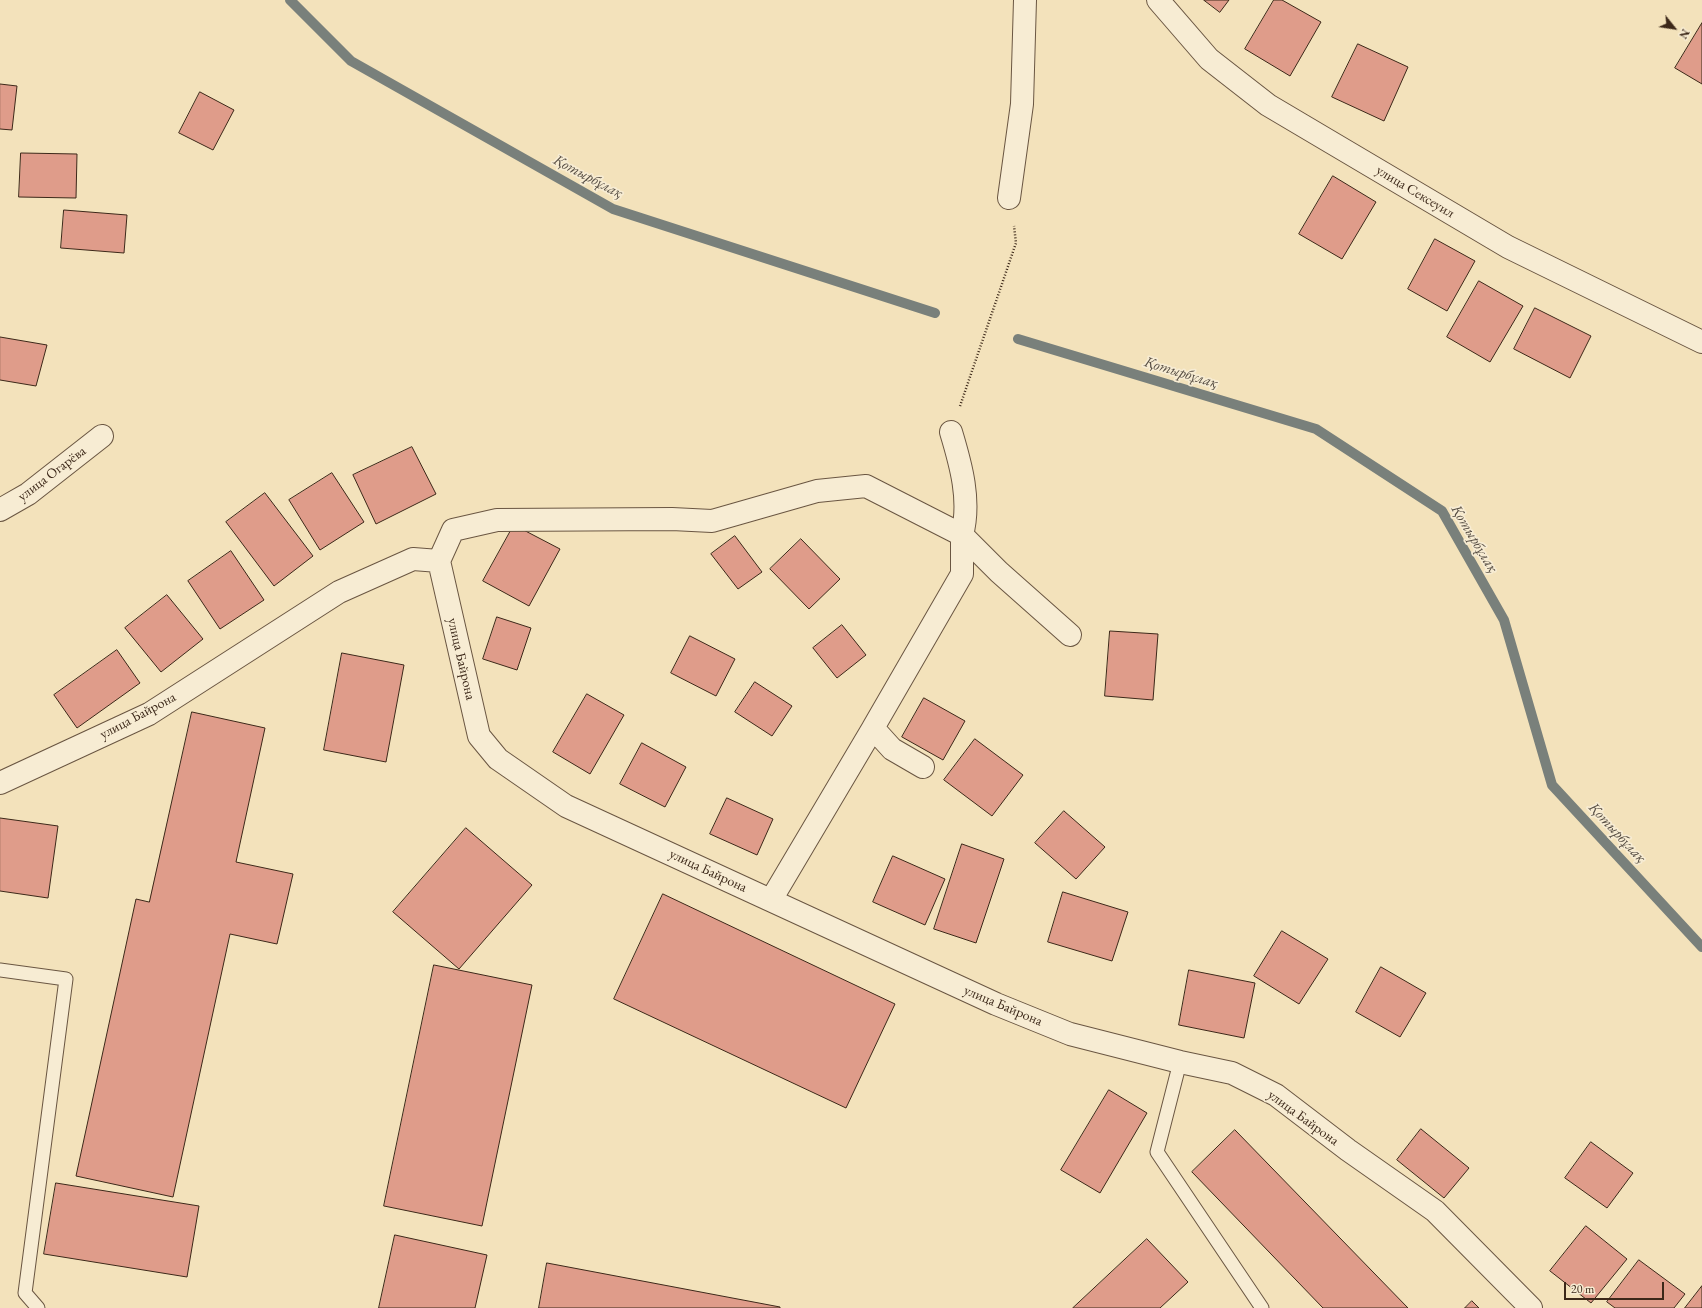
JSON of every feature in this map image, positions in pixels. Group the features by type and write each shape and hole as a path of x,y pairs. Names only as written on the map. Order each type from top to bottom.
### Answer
{"street":[{"path":"1009,198 1022,104 1025,0"},
{"name":"улица Сексеуил","path":"1158,0 1209,59 1268,105 1508,247 1702,342"},
{"path":"771,900 962,574 962,535 966,519 962,469 951,432"},
{"name":"улица Огарёва","path":"0,510 28,494 102,436"},
{"path":"439,561 452,530 497,520 672,519 712,521 817,491 866,486 962,535 999,572 1070,635"},
{"name":"улица Байрона","path":"0,783 149,714 339,592 413,559 439,561 480,736 498,759 566,806 996,1004 1070,1034 1180,1062 1232,1073 1276,1095 1348,1150 1435,1211 1531,1308"},
{"path":"873,728 892,749 923,767"}],"lane":[{"path":"0,970 66,980 25,1293 38,1308"},
{"path":"1180,1062 1157,1152 1262,1308"}],"path":[{"path":"951,432 1016,243 1009,198"}],"building":[{"path":"1204,0 1229,0 1220,12"},
{"path":"1274,0 1282,0 1321,22 1290,76 1245,49"},
{"path":"1702,23 1702,84 1675,68"},
{"path":"1358,44 1408,67 1384,121 1332,97"},
{"path":"0,84 17,86 12,130 0,129"},
{"path":"200,92 234,110 213,150 179,133"},
{"path":"21,153 77,154 76,198 19,197"},
{"path":"1333,176 1376,202 1342,259 1299,234"},
{"path":"64,210 127,215 124,253 61,248"},
{"path":"1435,239 1475,261 1447,311 1408,289"},
{"path":"1479,281 1523,306 1490,362 1447,337"},
{"path":"1535,308 1591,336 1570,378 1514,349"},
{"path":"0,337 47,345 36,386 0,380"},
{"path":"412,447 436,494 376,524 353,475"},
{"path":"332,473 364,522 320,550 289,500"},
{"path":"265,493 313,556 274,586 226,522"},
{"path":"514,525 560,549 529,606 483,581"},
{"path":"735,536 762,572 738,589 711,554"},
{"path":"801,539 840,579 809,609 770,569"},
{"path":"231,551 264,600 220,629 188,581"},
{"path":"167,595 203,639 161,672 125,628"},
{"path":"497,617 531,628 517,670 483,659"},
{"path":"842,625 866,655 837,678 813,648"},
{"path":"1110,631 1158,634 1153,700 1105,696"},
{"path":"690,636 735,659 716,696 671,673"},
{"path":"117,650 140,683 77,728 54,695"},
{"path":"342,653 404,665 386,762 324,750"},
{"path":"755,682 792,706 772,736 735,712"},
{"path":"587,694 624,715 590,774 553,752"},
{"path":"924,698 965,721 943,760 902,737"},
{"path":"192,712 265,728 236,862 293,874 277,944 230,934 173,1197 76,1176 136,899 149,902"},
{"path":"975,739 1023,775 992,816 944,780"},
{"path":"642,743 686,767 665,807 620,784"},
{"path":"727,798 773,819 757,855 710,834"},
{"path":"1064,811 1105,847 1076,879 1035,843"},
{"path":"0,818 58,826 48,898 0,891"},
{"path":"466,828 532,885 459,969 393,912"},
{"path":"962,844 1004,859 976,943 934,929"},
{"path":"893,856 945,879 925,925 873,902"},
{"path":"1063,892 1128,912 1112,961 1048,942"},
{"path":"663,894 895,1004 846,1108 614,999"},
{"path":"1282,931 1328,959 1299,1004 1254,976"},
{"path":"434,965 532,985 482,1226 384,1206"},
{"path":"1381,967 1426,993 1400,1037 1356,1012"},
{"path":"1189,970 1255,983 1244,1038 1179,1025"},
{"path":"1109,1090 1147,1113 1100,1193 1061,1170"},
{"path":"1421,1129 1469,1168 1444,1198 1397,1160"},
{"path":"1235,1130 1408,1308 1323,1308 1192,1172"},
{"path":"1591,1142 1633,1173 1607,1208 1565,1178"},
{"path":"56,1183 199,1206 187,1277 44,1254"},
{"path":"1586,1226 1627,1259 1591,1303 1550,1271"},
{"path":"395,1235 487,1255 475,1308 379,1308"},
{"path":"1147,1239 1188,1282 1160,1308 1073,1308"},
{"path":"1639,1260 1685,1294 1674,1308 1615,1308 1607,1302"},
{"path":"547,1263 780,1307 780,1308 539,1308"},
{"path":"1702,1286 1702,1308 1685,1308"},
{"path":"1472,1301 1479,1308 1465,1308"}],"waterway":[{"name":"Қотырбұлақ","path":"290,0 351,61 613,209 935,313"},
{"name":"Қотырбұлақ","path":"1018,339 1316,429 1442,511 1504,620 1552,785 1702,947"}]}
